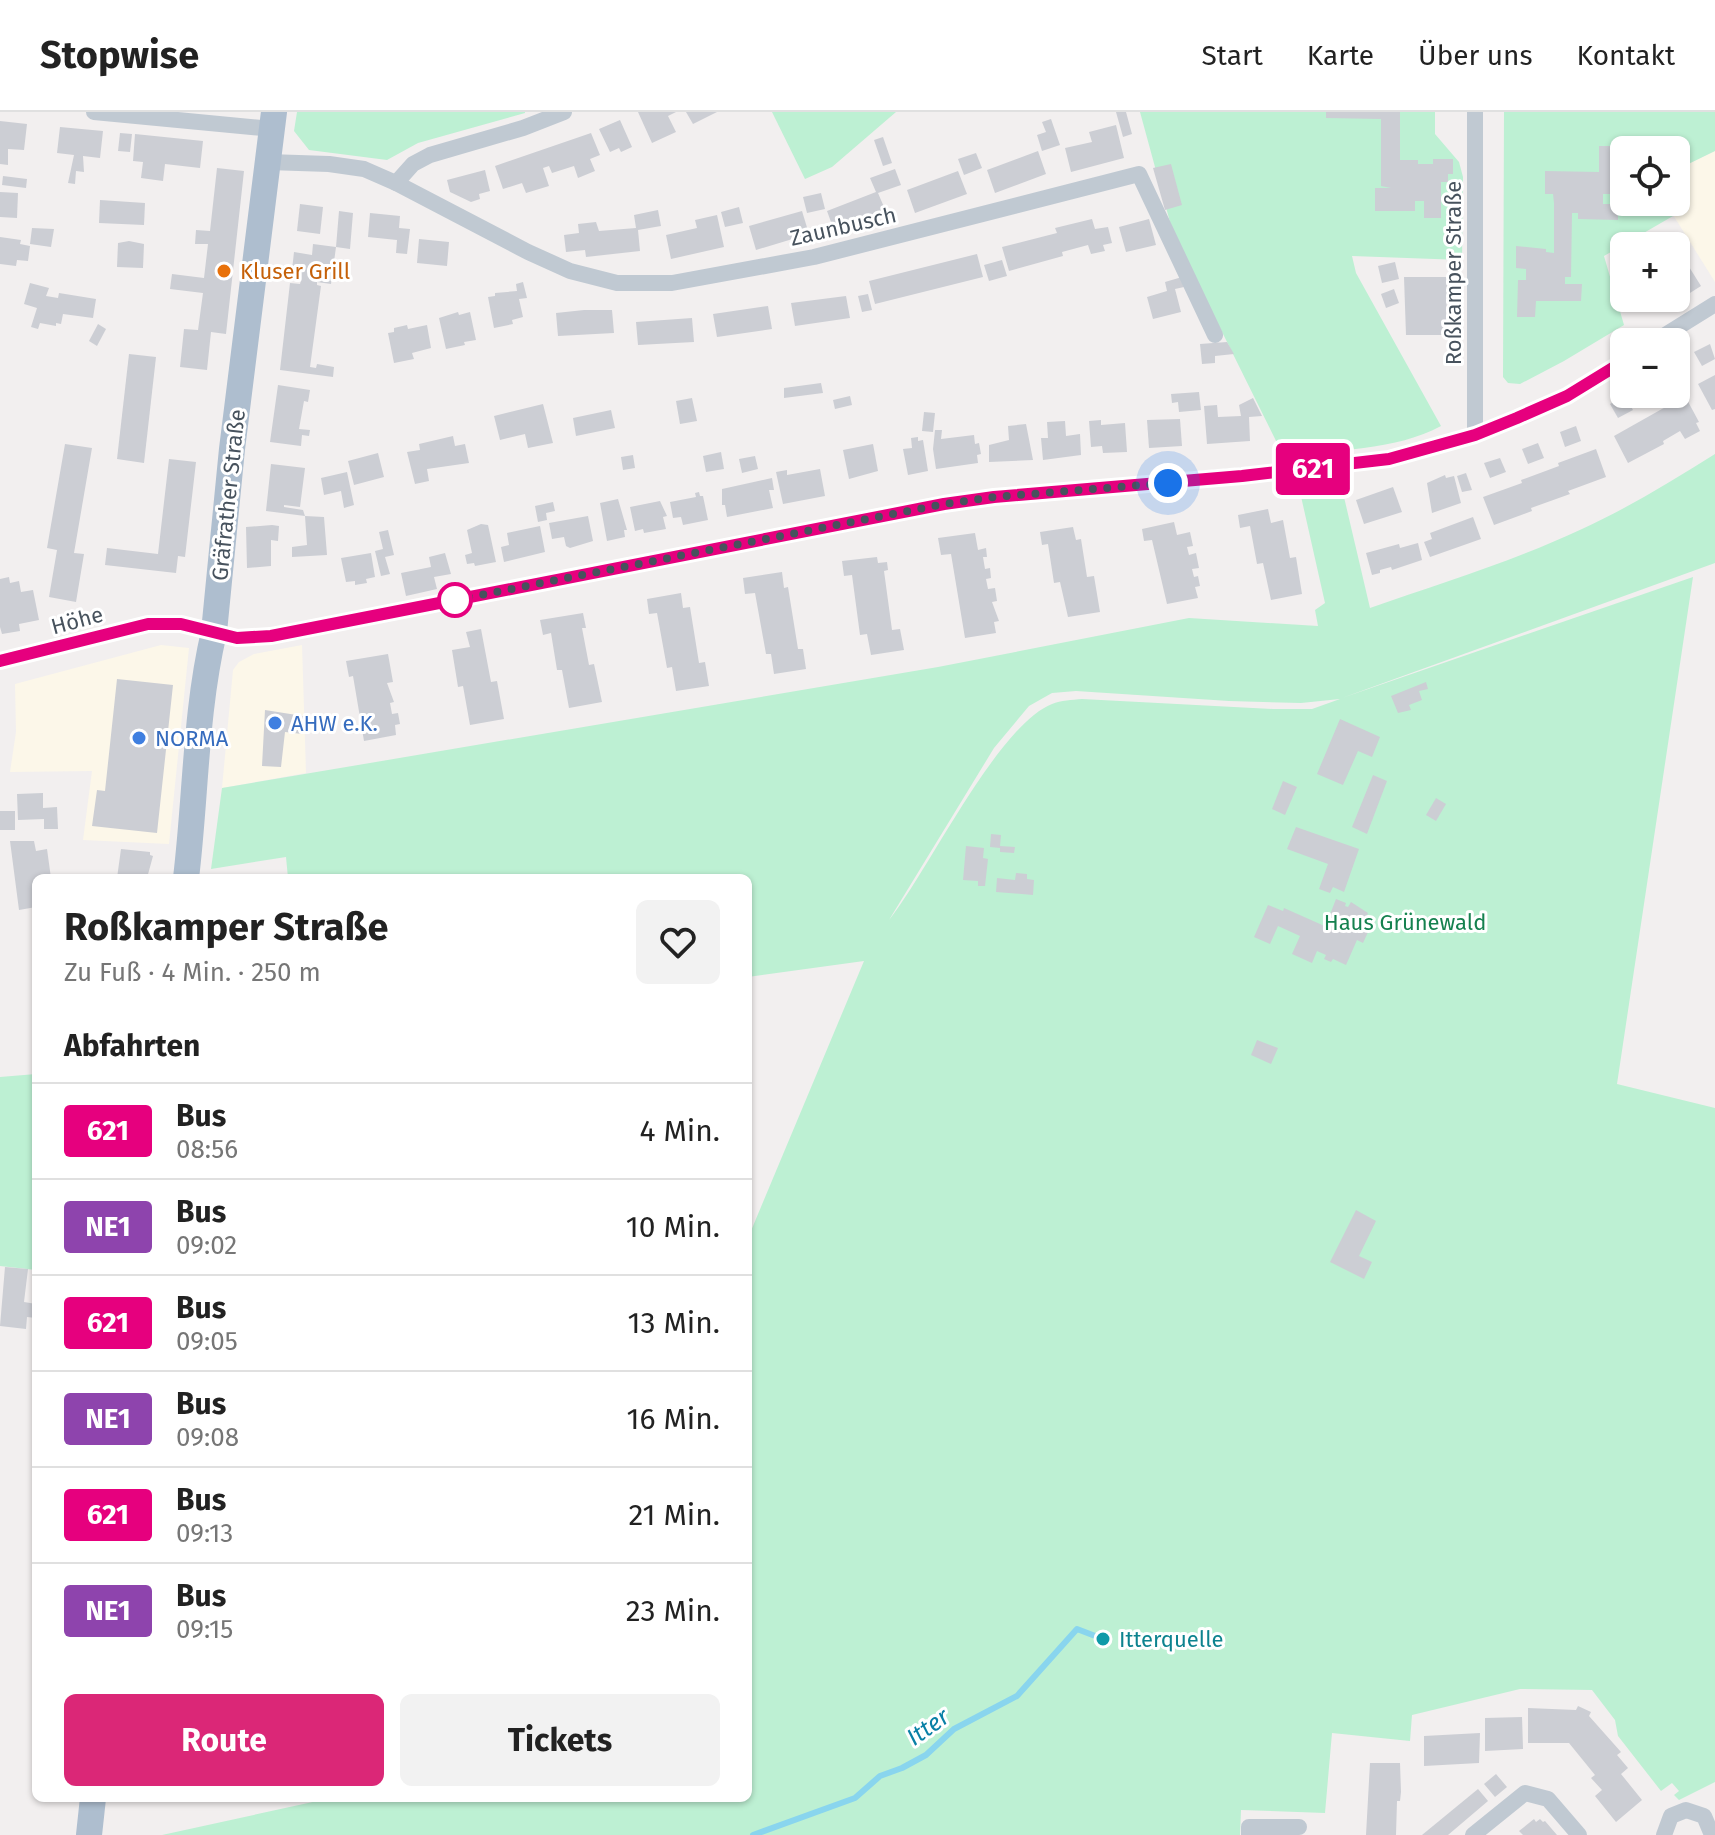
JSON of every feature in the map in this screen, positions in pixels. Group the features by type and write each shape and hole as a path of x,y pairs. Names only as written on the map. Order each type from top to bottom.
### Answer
{"main road":[{"name":"Gräfrather Straße","path":"186,874 200,720 214,632 232,449 273,120"},
{"path":"89,1835 93,1802"}],"street":[{"path":"94,112 273,120"},
{"path":"396,183 413,164 430,155 523,128 564,112"},
{"name":"Roßkamper Straße","path":"1475,112 1475,435"},
{"name":"Zaunbusch","path":"268,162 364,169 570,271 617,283 672,283 814,257 1139,174 1215,335"},
{"path":"1676,328 1715,304"},
{"path":"214,632 237,638 271,636 944,504 1389,459 1475,435 1567,396 1610,369"},
{"name":"Höhe","path":"0,661 148,624 181,624 214,632"},
{"path":"1473,1835 1525,1793 1548,1799 1579,1835"},
{"path":"1664,1835 1671,1816 1686,1810 1704,1816 1712,1835"},
{"path":"1249,1835 1249,1827 1299,1827"}],"shaded area":[{"path":"1715,151 1715,282 1690,242 1690,232 1684,232 1674,216 1690,216 1690,163"},
{"path":"161,645 189,648 169,844 83,840 92,771 10,772 16,732 15,684"},
{"path":"302,645 306,773 222,788 233,670 239,662 254,654"}],"green space":[{"path":"297,112 525,113 418,143 387,160 309,150 294,131"},
{"path":"772,112 896,112 832,167 805,179"},
{"path":"1140,112 1435,112 1435,134 1459,162 1463,177 1462,260 1352,256 1356,273 1441,426 1384,445 1283,455 1173,233"},
{"path":"1504,112 1715,112 1715,151 1690,163 1690,136 1610,136 1610,216 1673,216 1645,232 1610,232 1610,253 1604,256 1610,277 1610,312 1620,312 1624,325 1610,328 1610,333 1520,384 1508,383 1503,377"},
{"name":"Haus Grünewald","path":"1715,454 1715,563 1342,698 1693,577 1617,1084 1715,1108 1715,1782 1679,1800 1674,1795 1679,1791 1672,1783 1661,1791 1618,1736 1615,1720 1592,1690 1520,1689 1412,1715 1410,1741 1332,1733 1325,1813 1241,1810 1240,1835 162,1835 313,1802 752,1802 752,1228 864,961 752,976 752,874 288,874 286,857 211,869 222,788 938,667 1189,618 1318,626 1315,610 1325,603 1298,483 1340,480 1370,608 1556,541 1650,494","holes":["1076,691 1301,703 1340,699 1312,709 1082,699 1052,704 1031,718 987,769 889,920 994,748 1029,706 1052,693"]},
{"path":"32,1074 32,1270 0,1266 0,1077"}],"building":[{"path":"638,112 676,112 668,116 676,132 652,143"},
{"path":"686,112 717,112 693,124"},
{"path":"1116,112 1126,112 1132,134 1123,137"},
{"path":"1326,112 1400,112 1400,160 1433,164 1433,159 1453,159 1453,174 1448,174 1448,182 1441,182 1441,218 1424,218 1424,201 1415,201 1415,211 1375,211 1375,188 1391,188 1381,186 1381,119 1326,118"},
{"path":"1051,119 1060,145 1042,151 1037,135 1046,132 1042,122"},
{"path":"620,120 632,147 621,152 619,148 610,152 599,129"},
{"path":"0,121 27,124 24,150 8,149 8,165 0,164"},
{"path":"1116,125 1124,158 1071,172 1065,148 1092,142 1089,132"},
{"path":"60,127 103,131 100,158 83,156 84,172 76,171 75,184 68,183 74,155 57,153"},
{"path":"120,133 132,134 130,152 118,151"},
{"path":"591,133 600,155 590,159 595,171 578,178 574,166 552,173 549,166 543,168 549,186 526,193 522,183 503,189 495,166"},
{"path":"135,134 203,141 200,168 165,164 163,181 141,178 143,162 133,161"},
{"path":"883,137 892,163 883,166 874,140"},
{"path":"1599,146 1610,146 1610,194 1603,194 1603,204 1610,204 1610,216 1618,216 1618,220 1578,219 1578,213 1572,213 1571,277 1565,277 1565,284 1582,284 1581,301 1536,301 1535,317 1517,317 1518,280 1526,280 1526,269 1516,268 1516,246 1546,249 1546,252 1554,253 1554,203 1553,194 1545,194 1545,171 1599,172"},
{"path":"1038,151 1046,174 995,193 987,170"},
{"path":"976,153 982,168 964,175 958,159"},
{"path":"1171,164 1182,205 1165,210 1153,168"},
{"path":"217,168 244,171 226,334 211,332 207,370 180,367 184,329 198,330 203,293 170,289 172,274 204,278 208,244 195,244 196,230 210,231"},
{"path":"895,169 901,185 878,193 887,214 835,233 827,211 876,192 870,178"},
{"path":"485,170 490,191 479,194 480,199 471,202 450,192 447,180"},
{"path":"958,171 967,194 915,213 907,190"},
{"path":"3,176 27,179 26,188 2,185"},
{"path":"0,192 18,193 17,218 0,217"},
{"path":"821,193 825,209 807,213 803,197"},
{"path":"100,200 145,203 144,225 99,223"},
{"path":"300,204 323,207 320,234 297,231"},
{"path":"739,207 743,223 725,227 721,212"},
{"path":"658,210 661,226 638,230 640,251 586,257 585,250 566,252 564,235 579,233 578,224 596,222 599,231 636,228 634,215"},
{"path":"339,211 353,213 350,249 336,247"},
{"path":"802,211 809,234 756,250 749,226"},
{"path":"370,213 400,216 399,228 410,229 407,254 396,253 397,240 368,237"},
{"path":"717,215 724,247 671,259 666,235 697,228 695,220"},
{"path":"1092,219 1095,229 1108,227 1112,243 1103,245 1105,251 1091,254 1088,245 1062,252 1063,256 1009,271 1002,247 1057,233 1055,228"},
{"path":"1149,219 1156,245 1126,252 1119,227"},
{"path":"32,228 54,229 51,247 30,244"},
{"path":"0,237 21,240 20,244 30,246 28,261 17,260 16,266 0,264"},
{"path":"419,239 449,242 447,266 417,263"},
{"path":"129,241 144,244 143,268 117,267 118,243"},
{"path":"313,244 336,247 331,284 317,282 321,286 310,367 316,368 317,364 334,367 333,377 280,370 290,283 300,284 301,280 291,279 294,252 312,255"},
{"path":"977,254 983,277 875,304 869,281"},
{"path":"1002,260 1007,276 989,281 984,265"},
{"path":"1395,262 1399,279 1382,283 1378,266"},
{"path":"1690,268 1701,286 1690,293"},
{"path":"1182,277 1184,287 1175,289 1181,312 1153,319 1147,297 1167,291 1165,282"},
{"path":"1404,277 1447,277 1446,335 1406,335"},
{"path":"523,282 527,298 519,299 523,317 512,320 513,324 494,328 488,297 495,296 495,293 517,291 516,284"},
{"path":"30,283 49,288 46,296 58,298 59,293 96,299 93,318 63,314 61,324 40,323 38,329 31,327 37,308 24,304"},
{"path":"1394,289 1399,303 1386,308 1381,294"},
{"path":"868,294 872,310 862,312 858,296"},
{"path":"846,296 850,318 795,326 791,303"},
{"path":"768,306 772,329 717,337 713,314"},
{"path":"612,310 614,333 558,336 556,313"},
{"path":"458,312 459,315 470,312 476,340 446,349 439,318"},
{"path":"692,318 694,342 638,345 636,322"},
{"path":"98,324 106,329 97,346 89,341"},
{"path":"407,325 408,329 427,325 431,348 412,353 414,359 394,363 388,333"},
{"path":"1227,342 1234,354 1215,356 1215,363 1202,364 1200,344"},
{"path":"1710,344 1715,359 1702,366 1694,352"},
{"path":"129,354 156,357 144,463 117,459"},
{"path":"1715,375 1715,409 1712,410 1698,384"},
{"path":"821,383 823,393 784,398 784,388"},
{"path":"278,385 310,390 308,402 304,401 299,429 310,430 309,436 302,435 301,446 270,442"},
{"path":"1199,392 1201,410 1179,412 1178,402 1172,403 1171,394"},
{"path":"850,396 852,405 835,409 833,400"},
{"path":"692,398 697,421 680,424 676,401"},
{"path":"1253,398 1262,416 1249,417 1250,441 1207,444 1204,406 1217,405 1218,417 1241,416 1239,405"},
{"path":"543,404 553,443 528,448 525,434 500,440 494,416"},
{"path":"1690,405 1700,431 1685,439 1680,431 1663,441 1664,444 1628,463 1614,436 1664,408 1690,408"},
{"path":"1612,408 1632,408 1633,410 1618,418"},
{"path":"611,410 615,428 576,436 573,418"},
{"path":"924,412 935,413 933,432 922,431"},
{"path":"1180,419 1182,446 1149,448 1147,420"},
{"path":"1101,420 1101,425 1125,423 1127,452 1103,453 1102,446 1091,447 1089,421"},
{"path":"1065,421 1066,436 1080,434 1081,455 1043,460 1041,438 1048,438 1047,422"},
{"path":"1026,424 1033,460 989,462 989,445 1009,440 1008,426"},
{"path":"1576,426 1581,441 1565,447 1560,432"},
{"path":"935,430 942,430 941,439 974,435 981,454 977,455 978,463 936,469 933,449"},
{"path":"453,436 455,446 465,444 469,463 427,469 429,481 415,484 407,452 420,450 419,444"},
{"path":"918,437 918,441 923,440 928,471 908,475 903,449 912,448 911,438"},
{"path":"1538,443 1544,458 1528,464 1522,449"},
{"path":"65,444 92,448 74,553 84,554 76,602 49,597 57,550 47,548"},
{"path":"873,444 878,471 849,479 843,450"},
{"path":"1596,449 1606,477 1494,525 1483,497"},
{"path":"721,452 724,469 706,472 703,456"},
{"path":"378,453 384,477 354,485 348,461"},
{"path":"633,455 635,468 623,470 621,457"},
{"path":"755,456 758,469 742,473 739,459"},
{"path":"1500,458 1506,472 1490,478 1484,463"},
{"path":"169,459 196,462 185,557 178,556 176,573 105,565 107,548 158,554"},
{"path":"271,464 305,468 300,507 284,507 303,510 305,516 266,511"},
{"path":"820,469 825,496 783,504 776,472 787,470 787,475"},
{"path":"347,472 354,505 344,508 341,491 324,495 321,478"},
{"path":"1466,473 1472,490 1462,492 1457,476"},
{"path":"1445,475 1446,478 1454,476 1461,503 1432,513 1427,483"},
{"path":"772,478 774,490 769,490 773,508 727,517 725,505 722,505 722,489"},
{"path":"1393,487 1402,512 1364,524 1356,500"},
{"path":"695,493 703,496 708,520 683,525 681,517 673,518 670,502 696,497"},
{"path":"618,499 627,530 624,530 625,537 607,541 600,503"},
{"path":"660,501 667,516 663,517 666,529 644,533 643,529 635,531 630,507"},
{"path":"553,502 555,511 546,513 547,520 538,522 535,506"},
{"path":"1268,509 1271,523 1283,520 1290,558 1296,557 1302,594 1271,600 1263,563 1257,564 1250,526 1240,528 1238,515"},
{"path":"305,516 324,517 327,555 292,557 292,547 307,545"},
{"path":"588,516 593,541 570,548 566,546 564,537 552,539 549,523"},
{"path":"1473,517 1481,539 1430,557 1424,542 1432,539 1430,533"},
{"path":"1174,522 1177,535 1190,532 1193,546 1187,547 1189,555 1196,553 1199,568 1192,569 1194,577 1198,576 1200,586 1195,587 1198,598 1167,604 1152,540 1144,541 1142,529"},
{"path":"481,524 488,525 496,562 475,566 474,563 467,564 465,555 472,553 467,530"},
{"path":"279,526 278,541 271,540 271,566 247,568 246,527"},
{"path":"540,526 545,552 504,562 501,547 509,545 507,533"},
{"path":"1073,527 1076,540 1081,539 1087,577 1094,576 1100,612 1068,617 1060,582 1054,583 1048,544 1042,545 1040,532"},
{"path":"388,530 394,555 385,557 390,574 381,576 375,551 383,549 379,532"},
{"path":"975,533 978,550 986,548 987,557 983,557 985,569 990,568 991,578 986,579 988,589 995,588 997,601 992,602 999,621 994,622 996,633 965,638 951,554 941,555 938,538"},
{"path":"1418,543 1422,560 1392,570 1391,567 1380,570 1380,573 1372,575 1366,553 1399,544 1400,548"},
{"path":"371,553 375,577 366,579 367,583 355,585 355,581 346,582 341,558"},
{"path":"445,553 451,574 434,577 437,589 406,596 401,573 431,567 429,557"},
{"path":"877,557 878,563 887,562 888,570 884,571 892,630 900,629 904,650 871,655 867,634 860,635 852,575 844,576 842,561"},
{"path":"782,572 784,588 788,587 798,649 803,649 806,669 774,674 771,654 766,654 755,593 745,594 743,578"},
{"path":"9,577 10,583 19,581 21,592 33,590 39,620 19,624 20,631 2,634 0,579"},
{"path":"681,593 683,608 690,607 699,663 705,662 709,686 676,691 672,667 667,668 657,613 649,614 647,599"},
{"path":"583,613 586,628 582,628 589,665 594,664 602,702 569,708 562,670 557,670 551,633 543,635 540,620"},
{"path":"481,629 491,682 497,681 504,719 470,725 463,686 458,687 452,650 470,647 466,632"},
{"path":"388,654 393,682 387,683 394,702 390,703 392,714 398,713 400,724 395,725 396,735 364,741 353,676 349,677 346,661"},
{"name":"NORMA","path":"117,679 173,685 157,833 92,826 97,790 105,791"},
{"path":"1426,682 1428,689 1419,691 1422,700 1409,705 1411,710 1398,713 1391,696"},
{"path":"265,710 303,716 302,734 285,732 281,767 262,766"},
{"path":"1340,719 1380,737 1372,757 1358,751 1343,785 1317,774"},
{"path":"1373,775 1387,781 1367,834 1352,827"},
{"path":"1283,781 1297,787 1285,815 1272,809"},
{"path":"43,793 43,808 57,807 58,829 44,829 44,819 18,820 17,794"},
{"path":"1436,798 1446,804 1436,821 1426,815"},
{"path":"0,811 15,811 15,830 0,830"},
{"path":"1296,827 1359,849 1344,892 1333,887 1330,893 1319,889 1328,864 1287,849"},
{"path":"991,834 1001,835 1000,846 1015,847 1014,853 1000,852 1000,848 990,847"},
{"path":"10,841 34,841 36,851 47,849 50,874 32,874 32,908 19,910"},
{"path":"966,846 984,848 983,858 988,859 985,886 978,886 978,881 963,880"},
{"path":"121,849 150,852 153,856 148,874 118,874"},
{"path":"1016,873 1027,874 1027,879 1034,880 1033,895 996,892 997,878 1015,880"},
{"path":"1336,899 1348,907 1351,902 1368,913 1362,927 1369,930 1363,943 1357,940 1346,965 1324,959 1326,955 1317,951 1312,963 1292,954 1300,936 1278,926 1270,944 1254,937 1268,905 1283,911 1284,908 1338,932 1342,922 1329,917"},
{"path":"1257,1040 1278,1048 1271,1064 1251,1055"},
{"path":"1356,1210 1376,1221 1359,1256 1372,1262 1364,1279 1330,1262"},
{"path":"5,1267 28,1269 24,1302 32,1303 32,1318 27,1317 26,1329 0,1326"},
{"path":"1578,1706 1591,1712 1589,1716 1621,1752 1617,1755 1628,1768 1621,1774 1642,1800 1616,1822 1595,1796 1602,1790 1591,1778 1595,1775 1569,1743 1528,1743 1528,1708 1576,1710"},
{"path":"1522,1717 1523,1749 1485,1751 1485,1718"},
{"path":"1480,1733 1479,1763 1424,1766 1424,1736"},
{"path":"1370,1763 1400,1763 1401,1792 1400,1801 1397,1801 1396,1835 1366,1835"},
{"path":"1496,1774 1507,1787 1495,1797 1484,1784"},
{"path":"1478,1789 1488,1801 1448,1835 1422,1835"},
{"path":"1534,1819 1536,1822 1540,1819 1545,1821 1557,1835 1523,1835 1519,1831"}],"waterway":[{"name":"Itter","path":"753,1835 855,1798 880,1776 926,1755 954,1729 1017,1696 1077,1629 1103,1639"}],"bus line":[{"name":"621","path":"0,661 148,624 181,624 237,638 271,636 944,504 1389,459 1475,435 1567,396 1610,370"}],"place":[{"name":"Kluser Grill","path":"224,271"},
{"name":"AHW e.K.","path":"275,723"},
{"name":"NORMA","path":"139,738"},
{"name":"Itterquelle","path":"1103,1639"}],"route":[{"path":"455,600 895,512 994,497 1168,483"}]}
